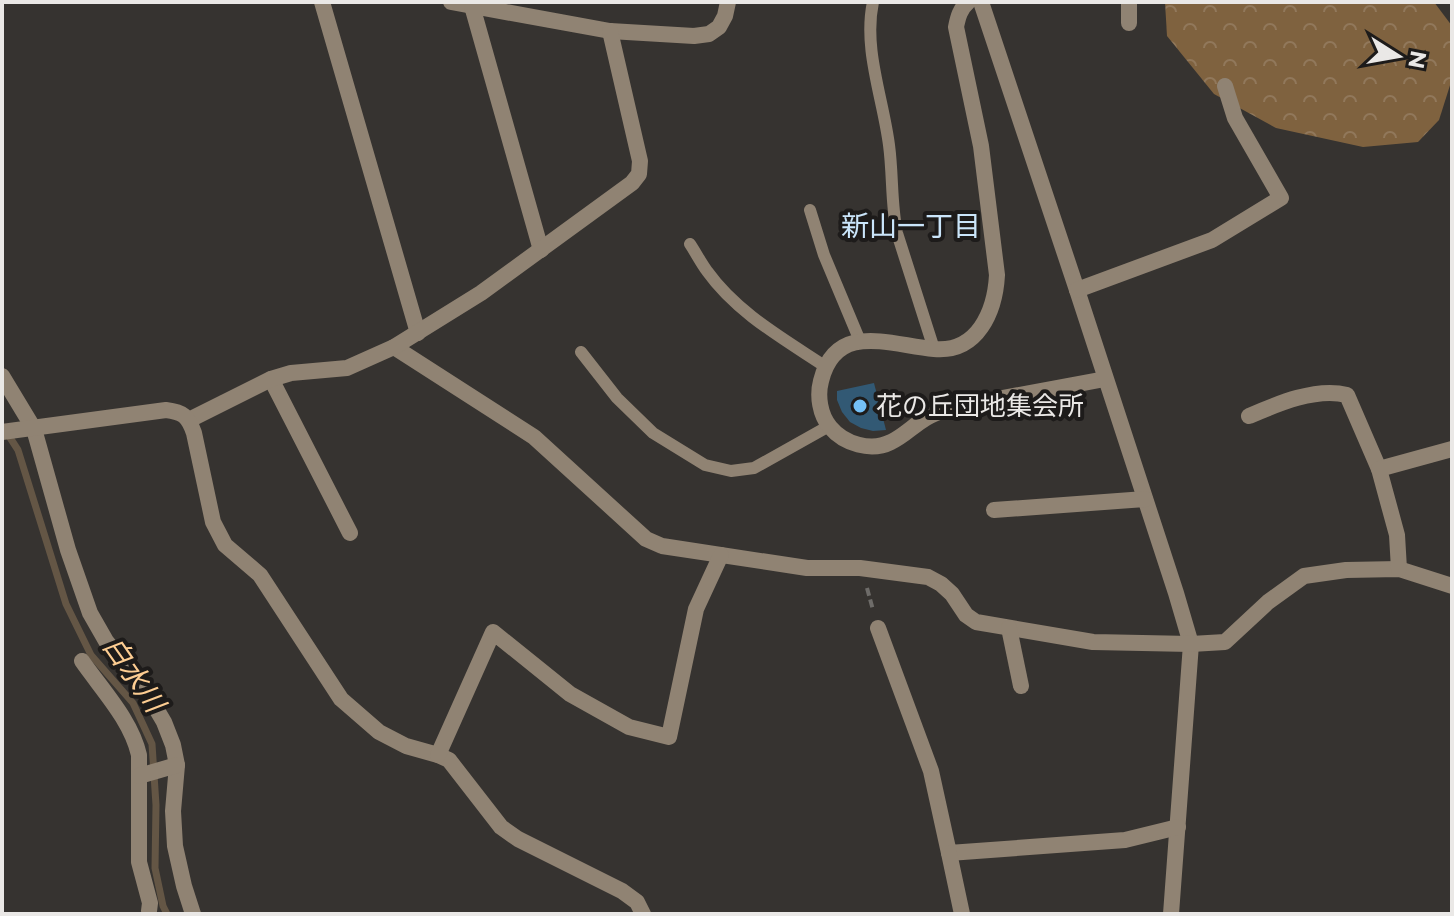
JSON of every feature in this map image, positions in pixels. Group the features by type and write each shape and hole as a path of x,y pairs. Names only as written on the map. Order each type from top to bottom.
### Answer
{"street":[{"path":"322,2 418,333"},
{"path":"451,2 610,31 694,36 709,34 719,27 728,2"},
{"path":"968,2 958,16 956,27 981,146 997,275 996,294 984,323 956,347 934,349 888,341 860,341 847,345 835,354 826,367 819,397 822,412 829,426 851,442 879,446 949,408 1105,379"},
{"path":"981,2 1191,644 1171,914"},
{"path":"1129,2 1129,23"},
{"path":"472,6 541,250"},
{"path":"189,420 271,379 291,373 347,368 394,347 481,293 632,183 639,174 640,161 610,31"},
{"path":"1077,290 1212,240 1281,198 1235,118 1225,86"},
{"path":"394,347 534,437 646,539 662,546 807,568 860,568 928,577 952,594 966,615 987,626 1093,642 1225,642 1268,602 1304,576 1346,570 1399,569 1452,586"},
{"path":"2,376 27,430 90,613 106,641 144,688 164,722 173,745 157,770 139,862 150,903 149,911"},
{"path":"271,379 350,533"},
{"path":"1249,416 1287,399 1336,392 1347,395 1379,469 1397,535 1399,569"},
{"path":"2,432 166,410 185,414 213,522 225,545 260,575 341,699 379,732 406,746 449,760 501,827 518,839 622,891 637,902 643,914"},
{"path":"1379,469 1452,449"},
{"path":"994,510 1145,499"},
{"path":"438,755 493,632 570,694 629,727 669,737 696,609 721,555"},
{"path":"878,628 931,771 962,914"},
{"path":"1009,628 1021,686"},
{"path":"82,661 130,729 139,755 157,770 173,811 175,846 193,914"},
{"path":"949,853 1125,840 1178,827"}],"lane":[{"path":"873,2 870,41 889,147 893,213 934,349"},
{"path":"810,210 824,255 860,341"},
{"path":"690,244 708,272 735,302 767,328 826,367"},
{"path":"581,352 617,398 653,433 705,465 731,471 754,468 829,426"}],"path":[{"path":"860,568 878,628"}],"green space":[{"path":"1165,2 1434,2 1452,26 1452,79 1439,120 1418,142 1363,147 1276,128 1214,94 1167,36"}],"building":[{"name":"花の丘団地集会所","path":"874,383 886,430 873,431 850,422 837,400 837,391"}],"waterway":[{"name":"白水川","path":"7,433 18,450 66,604 91,655 133,703 152,744 156,805 155,868 167,914"}],"place":[{"name":"花の丘団地集会所","path":"860,406"}],"district":[{"name":"新山一丁目","path":"911,226"}]}
